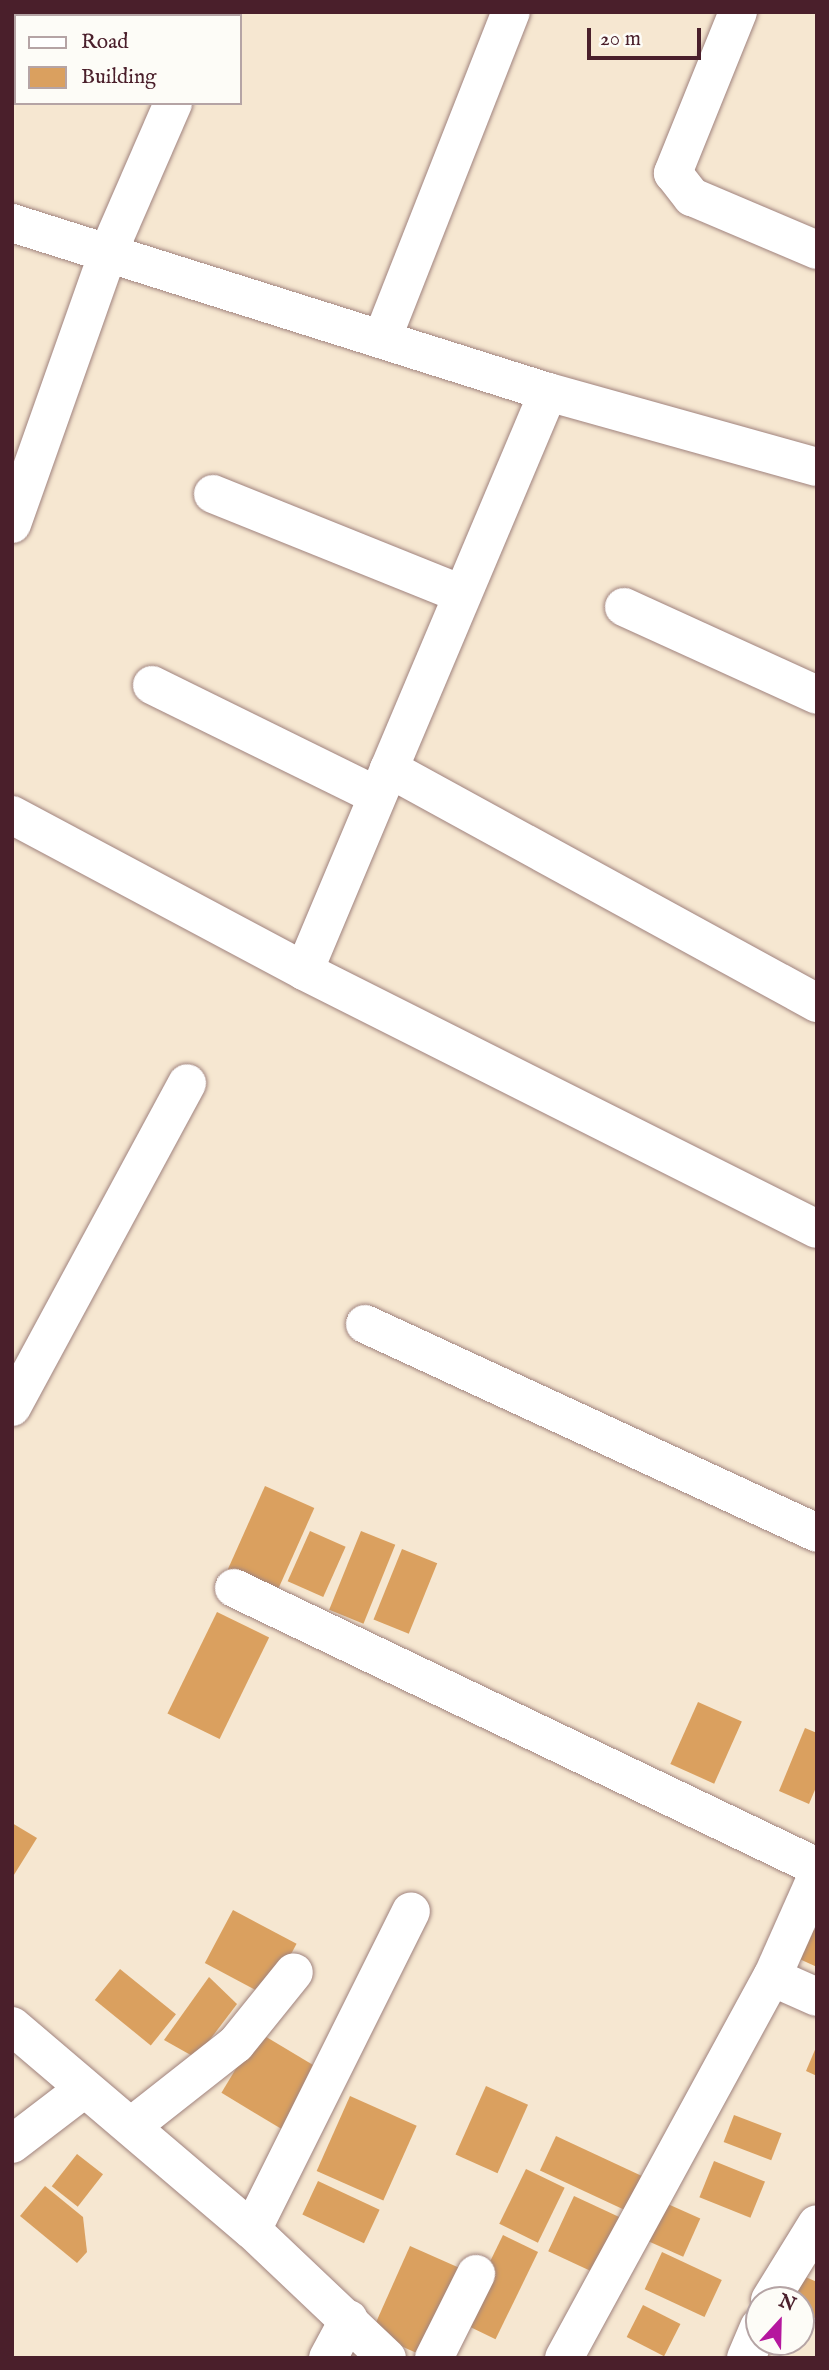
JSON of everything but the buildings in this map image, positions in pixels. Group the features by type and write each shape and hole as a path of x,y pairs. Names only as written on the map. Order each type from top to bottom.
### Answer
{"street":[{"path":"383,340 511,12"},
{"path":"738,12 673,173 692,197 817,250"},
{"path":"12,524 21,471 107,256 172,105"},
{"path":"12,223 107,256 548,392 817,467"},
{"path":"304,971 548,392"},
{"path":"213,494 463,594"},
{"path":"624,607 817,695"},
{"path":"152,685 383,782 817,1003"},
{"path":"12,815 304,971 817,1228"},
{"path":"12,1407 187,1083"},
{"path":"365,1324 817,1533"},
{"path":"234,1588 817,1867"},
{"path":"564,2358 772,1977 817,1876"},
{"path":"252,2230 411,1911"},
{"path":"133,2125 236,2044 294,1972"},
{"path":"772,1977 817,1997"},
{"path":"12,2026 84,2089 133,2125 252,2230 349,2319 387,2358"},
{"path":"12,2144 84,2089"},
{"path":"779,2286 817,2224"},
{"path":"434,2358 476,2274"},
{"path":"328,2358 349,2319"}]}
